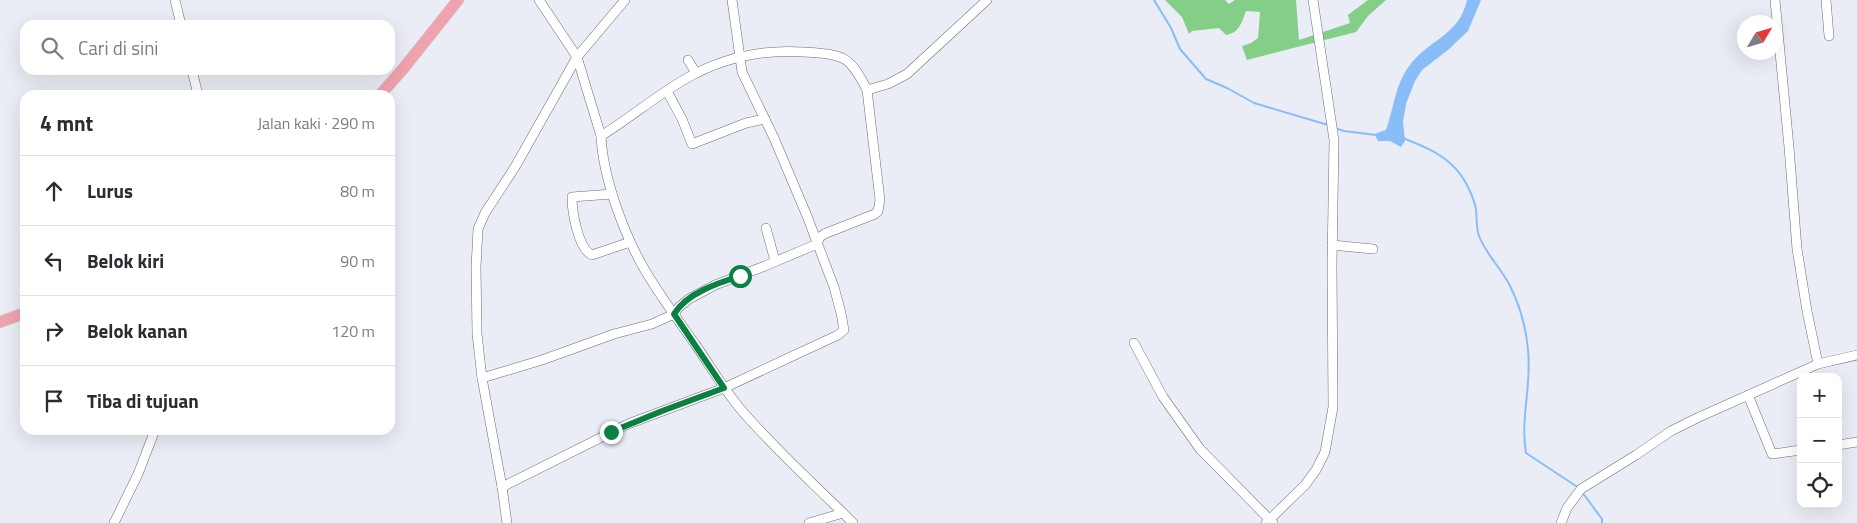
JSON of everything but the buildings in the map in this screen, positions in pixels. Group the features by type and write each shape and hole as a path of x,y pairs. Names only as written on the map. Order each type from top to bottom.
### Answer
{"main road":[{"path":"384,90 458,0"},
{"path":"0,322 20,315"}],"street":[{"path":"175,0 180,20"},
{"path":"539,0 577,57 601,136 601,146 612,194 630,242 646,272 724,388 765,436 853,523"},
{"path":"507,523 482,378 477,334 477,244 480,223 515,167 577,57 625,0"},
{"path":"502,487 628,424 724,388 838,335 844,330 842,313 834,287 817,244 765,119 742,72 732,0"},
{"path":"867,90 888,84 907,74 987,0"},
{"path":"1134,343 1163,397 1200,449 1270,522 1305,485 1316,470 1325,452 1333,407 1332,245 1334,140 1313,0"},
{"path":"1775,0 1789,147 1796,249 1818,364"},
{"path":"1826,0 1829,36"},
{"path":"482,378 536,362 614,334 652,324 674,314 683,303 715,284 817,244 822,235 878,211 880,200 867,90 854,67 840,57 826,53 788,51 740,56 696,73 601,136"},
{"path":"688,60 696,73"},
{"path":"193,75 197,90"},
{"path":"667,91 682,119 692,144 746,123 765,119"},
{"path":"612,194 572,197 575,222 579,234 587,252 592,255 630,242"},
{"path":"766,228 775,261"},
{"path":"1332,245 1373,248"},
{"path":"1561,523 1567,508 1586,486 1671,431 1818,364 1857,354"},
{"path":"1748,395 1772,454 1797,451"},
{"path":"114,523 138,474 153,435"},
{"path":"1842,444 1857,442"},
{"path":"809,523 843,513"}],"green space":[{"path":"1165,0 1225,0 1229,4 1235,0 1296,0 1299,40 1350,23 1348,15 1368,0 1386,0 1368,16 1356,32 1247,60 1242,46 1258,38 1260,12 1246,11 1237,29 1230,34 1226,35 1219,28 1192,31 1189,34 1182,17"}],"water":[{"path":"1467,0 1481,0 1468,31 1448,50 1422,70 1415,81 1406,104 1403,122 1405,141 1401,147 1390,141 1378,141 1375,135 1386,130 1398,88 1405,72 1418,56 1457,22"}],"waterway":[{"path":"1154,0 1171,28 1180,49 1206,79 1254,103 1328,125"},
{"path":"1335,128 1376,135"},
{"path":"1403,138 1429,149 1448,161 1468,186 1476,209 1479,236 1485,249 1509,284 1524,325 1529,363 1524,427 1526,453 1579,488"},
{"path":"1582,492 1602,519 1602,523"}],"route":[{"path":"611,432 724,388 674,314 689,299 715,284 740,276"}]}
